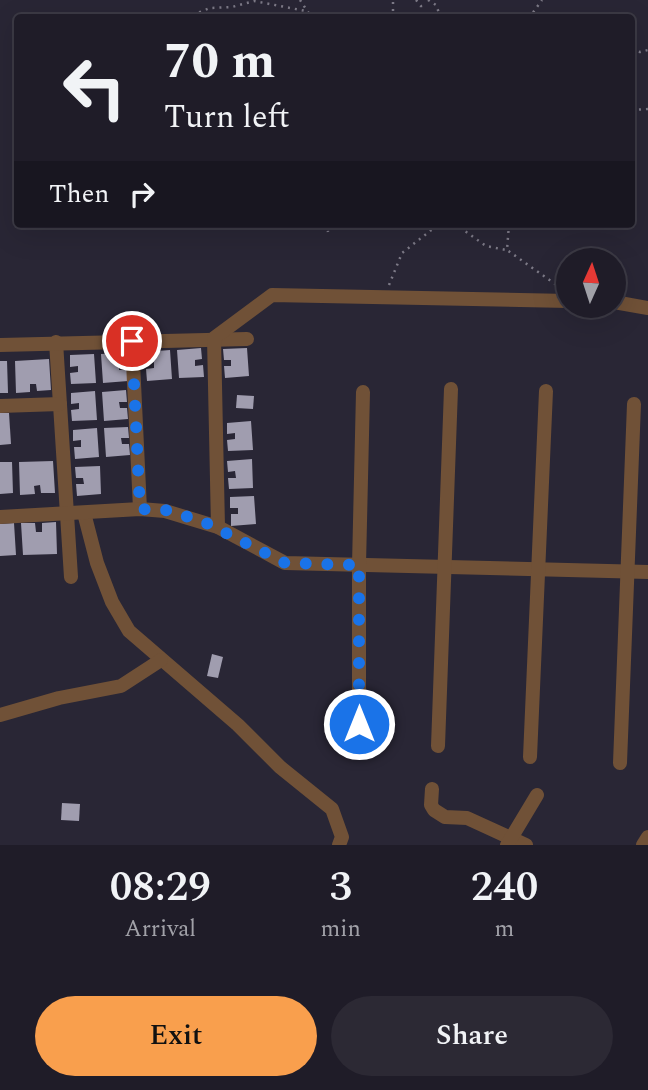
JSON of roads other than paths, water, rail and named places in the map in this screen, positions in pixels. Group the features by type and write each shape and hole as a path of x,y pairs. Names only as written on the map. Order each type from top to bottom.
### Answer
{"street":[{"path":"214,338 272,295 556,301"},
{"path":"626,304 648,307"},
{"path":"214,338 218,527"},
{"path":"0,345 247,339"},
{"path":"132,341 140,509"},
{"path":"57,342 71,577"},
{"path":"438,746 452,389"},
{"path":"530,757 546,390"},
{"path":"359,724 363,392"},
{"path":"0,406 60,404"},
{"path":"620,763 634,404"},
{"path":"0,517 165,510 218,527 285,563 648,572"},
{"path":"84,513 85,525 112,602 128,631 332,809 342,837 339,845"},
{"path":"0,715 59,698 121,686 161,660"},
{"path":"432,789 431,805 439,814 445,817 467,818 510,841 526,845"},
{"path":"510,841 537,795"},
{"path":"643,845 648,837"}]}
